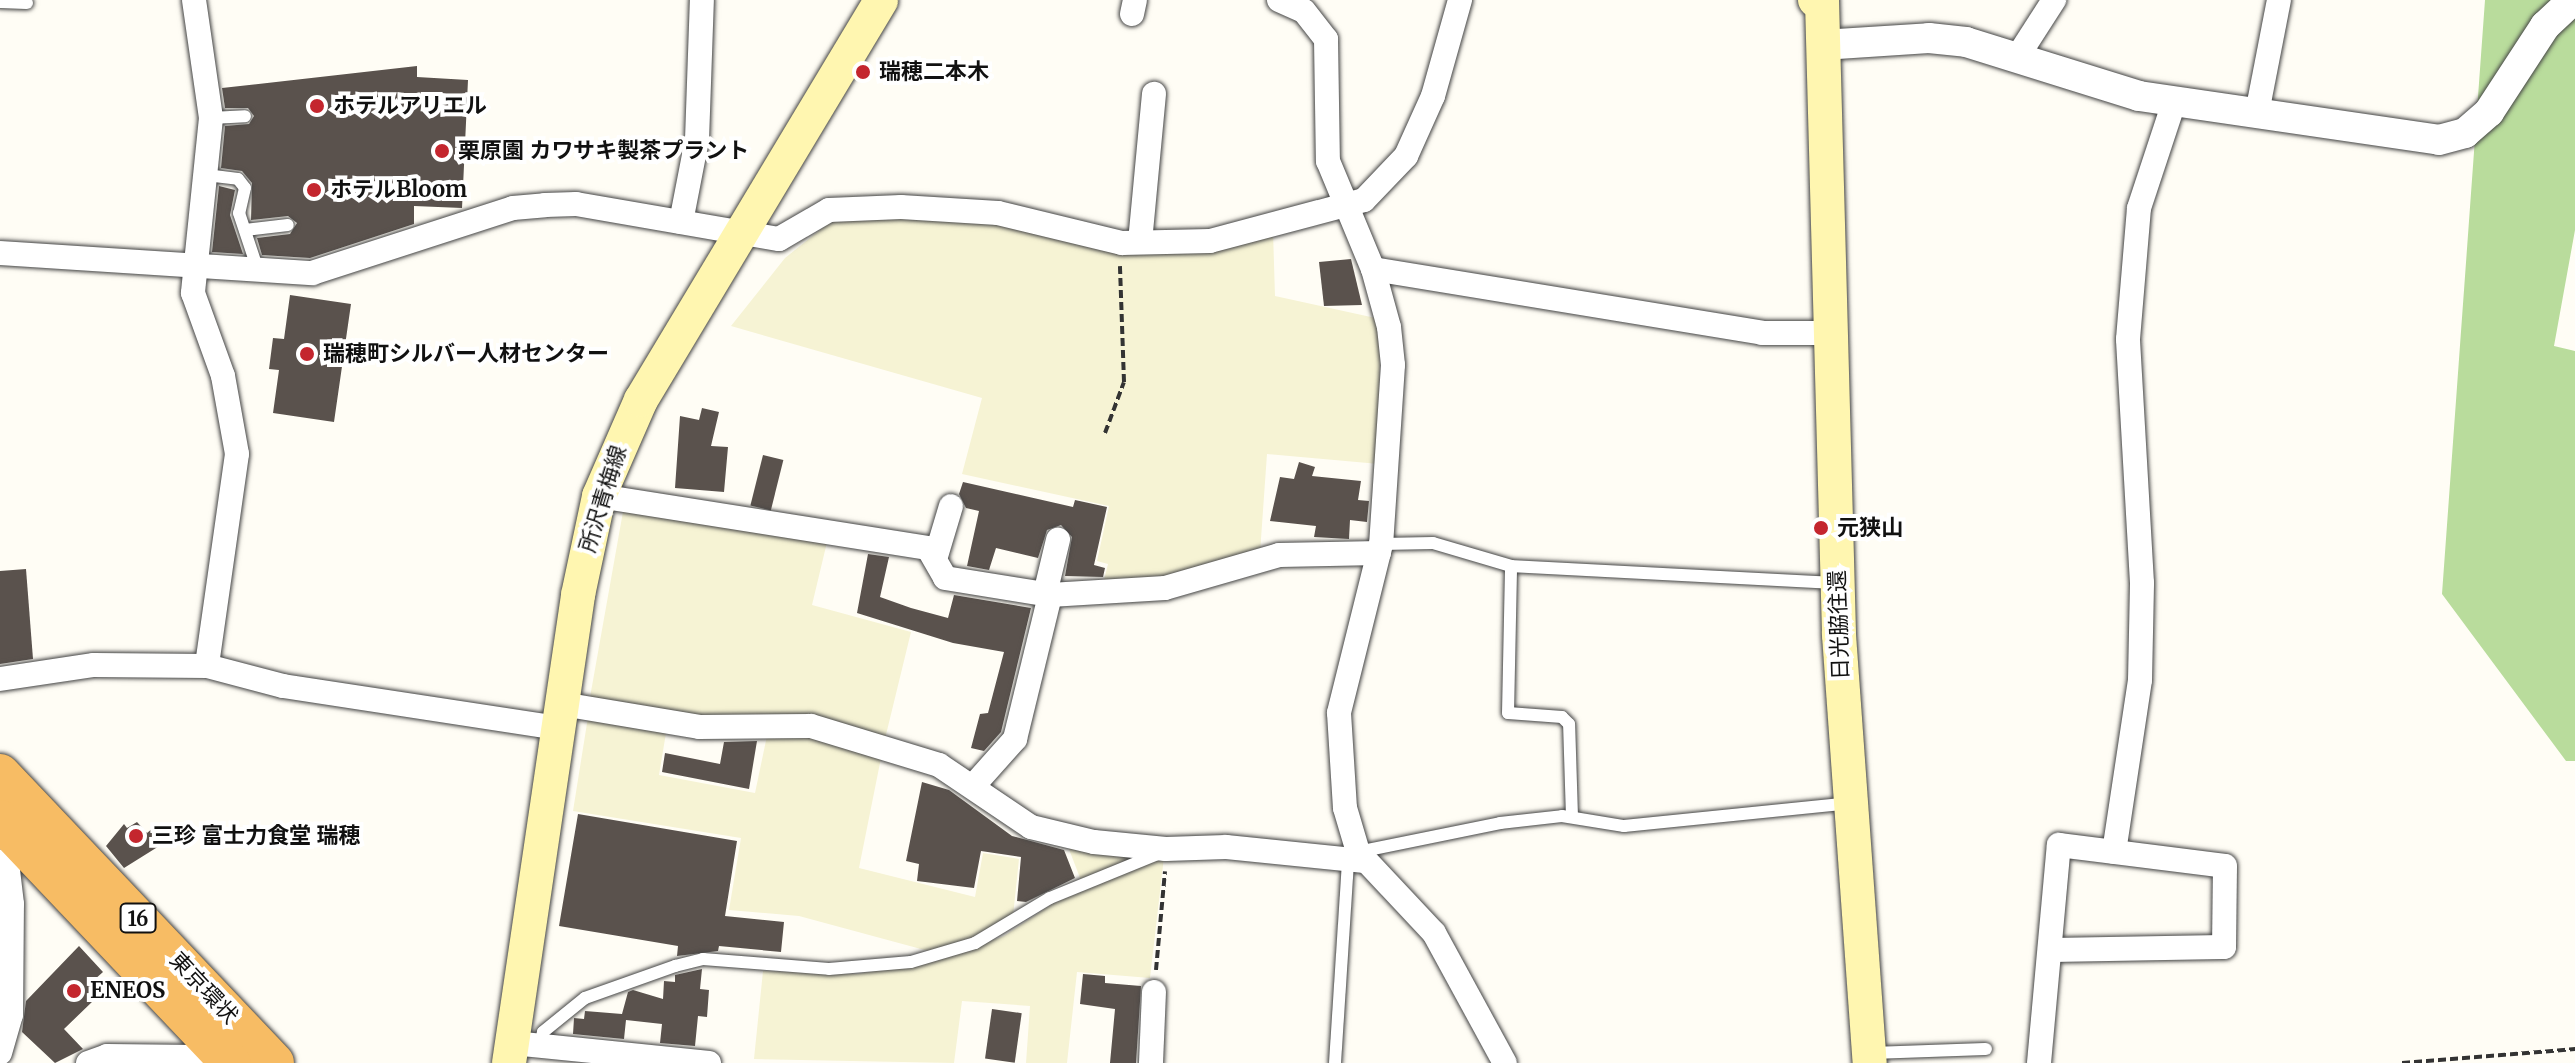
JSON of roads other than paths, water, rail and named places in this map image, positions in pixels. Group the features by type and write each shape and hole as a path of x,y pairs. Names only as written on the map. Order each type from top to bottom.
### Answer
{"highway":[{"name":"東京環状","path":"0,774 274,1063"},
{"name":"東京環状","path":"10,830 226,1058"}],"main road":[{"name":"所沢青梅線","path":"521,1051 561,716 599,496 641,400 881,0"},
{"name":"日光脇往還","path":"1820,0 1837,583 1849,803 1869,1058"}],"street":[{"path":"194,0 211,118 193,293 223,376 237,454 207,666"},
{"path":"681,222 697,140 702,0"},
{"path":"1279,0 1304,11 1326,39 1325,138 1346,205 1373,269 1389,327 1393,365 1380,548 1339,713 1339,770 1357,858 1434,933 1505,1063"},
{"path":"0,253 197,270 312,273 513,208 576,204 739,235 789,238 829,210 901,207 998,213 1131,242 1210,241 1364,200 1406,156 1433,96 1460,0"},
{"path":"2018,56 2054,0"},
{"path":"2257,113 2279,0"},
{"path":"1822,45 1929,38 2018,56 2098,87 2174,102 2439,140 2465,133 2489,112 2545,26 2573,0"},
{"path":"1131,242 1154,94"},
{"path":"2114,852 2140,680 2142,583 2128,339 2139,208 2174,102"},
{"path":"1373,269 1762,333 1829,333"},
{"path":"599,496 928,548 936,556 945,578 1048,594 1165,588 1279,555 1380,548"},
{"path":"936,556 951,506"},
{"path":"974,785 1015,739 1058,540"},
{"path":"0,679 94,665 207,666 283,686 561,716 699,727 811,726 939,765 974,785 1031,827 1094,842 1168,849 1226,847 1357,858"},
{"path":"0,1053 11,1015 12,904 7,862 10,830"},
{"path":"2039,1063 2059,845 2225,866 2224,947 2050,950"},
{"path":"1151,1063 1154,992"},
{"path":"521,1051 709,1063"},
{"path":"88,1063 107,1056 226,1058"}],"lane":[{"path":"0,2 27,3"},
{"path":"211,118 245,116"},
{"path":"206,175 238,179 245,188 239,213 259,273"},
{"path":"245,230 288,225"},
{"path":"1380,548 1433,543 1511,566 1837,583"},
{"path":"1511,566 1508,713 1562,717 1569,724 1572,817"},
{"path":"1335,1063 1357,858 1500,823 1572,817 1624,826 1849,803"},
{"path":"521,1051 585,998 675,966 703,959 842,969 911,962 975,943 1050,898 1168,849"},
{"path":"1869,1058 1986,1049"}],"place":[{"name":"瑞穂二本木","path":"863,72"},
{"name":"ホテルアリエル","path":"317,106"},
{"name":"栗原園 カワサキ製茶プラント","path":"442,151"},
{"name":"ホテルBloom","path":"314,190"},
{"name":"瑞穂町シルバー人材センター","path":"307,354"},
{"name":"元狭山","path":"1821,528"},
{"name":"三珍 富士力食堂 瑞穂","path":"136,836"},
{"name":"ENEOS","path":"74,991"}]}
